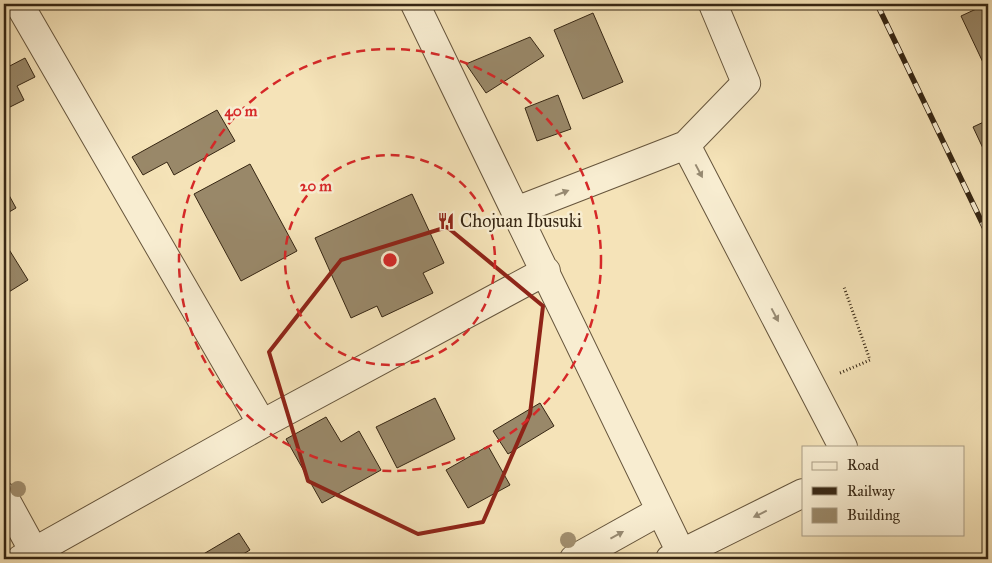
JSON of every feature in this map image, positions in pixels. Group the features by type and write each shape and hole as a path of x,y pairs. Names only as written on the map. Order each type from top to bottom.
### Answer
{"street":[{"path":"19,4 262,424"},
{"path":"415,4 546,271 660,512 678,557 802,494"},
{"path":"516,211 686,146 746,83 713,4"},
{"path":"686,146 842,446"},
{"path":"4,497 31,557 262,424 546,271"},
{"path":"574,559 660,512"}],"path":[{"path":"812,386 870,360 844,287"}],"highlighted area":[{"path":"447,227 543,306 530,414 483,522 418,534 308,481 269,352 341,260"}],"building":[{"path":"988,4 988,73 961,16"},
{"path":"593,13 623,82 583,99 554,30"},
{"path":"530,37 544,56 486,93 466,64"},
{"path":"25,58 35,77 17,86 24,100 4,110 4,69"},
{"path":"558,95 571,129 537,141 525,108"},
{"path":"217,110 235,141 174,175 167,162 143,175 132,157"},
{"path":"988,120 988,159 973,127"},
{"path":"250,164 297,251 241,281 194,194"},
{"path":"4,186 16,208 4,215"},
{"path":"412,194 444,263 423,273 433,293 382,317 377,306 351,318 315,238"},
{"path":"4,244 28,280 4,295"},
{"path":"435,398 455,439 397,468 376,427"},
{"path":"540,403 554,426 508,454 493,431"},
{"path":"326,417 341,442 359,431 381,470 322,503 286,439"},
{"path":"488,446 510,485 468,508 446,470"},
{"path":"239,533 250,550 235,559 195,559"}],"railway":[{"path":"877,4 988,235"}],"place":[{"name":"Chojuan Ibusuki","path":"446,221"}]}
